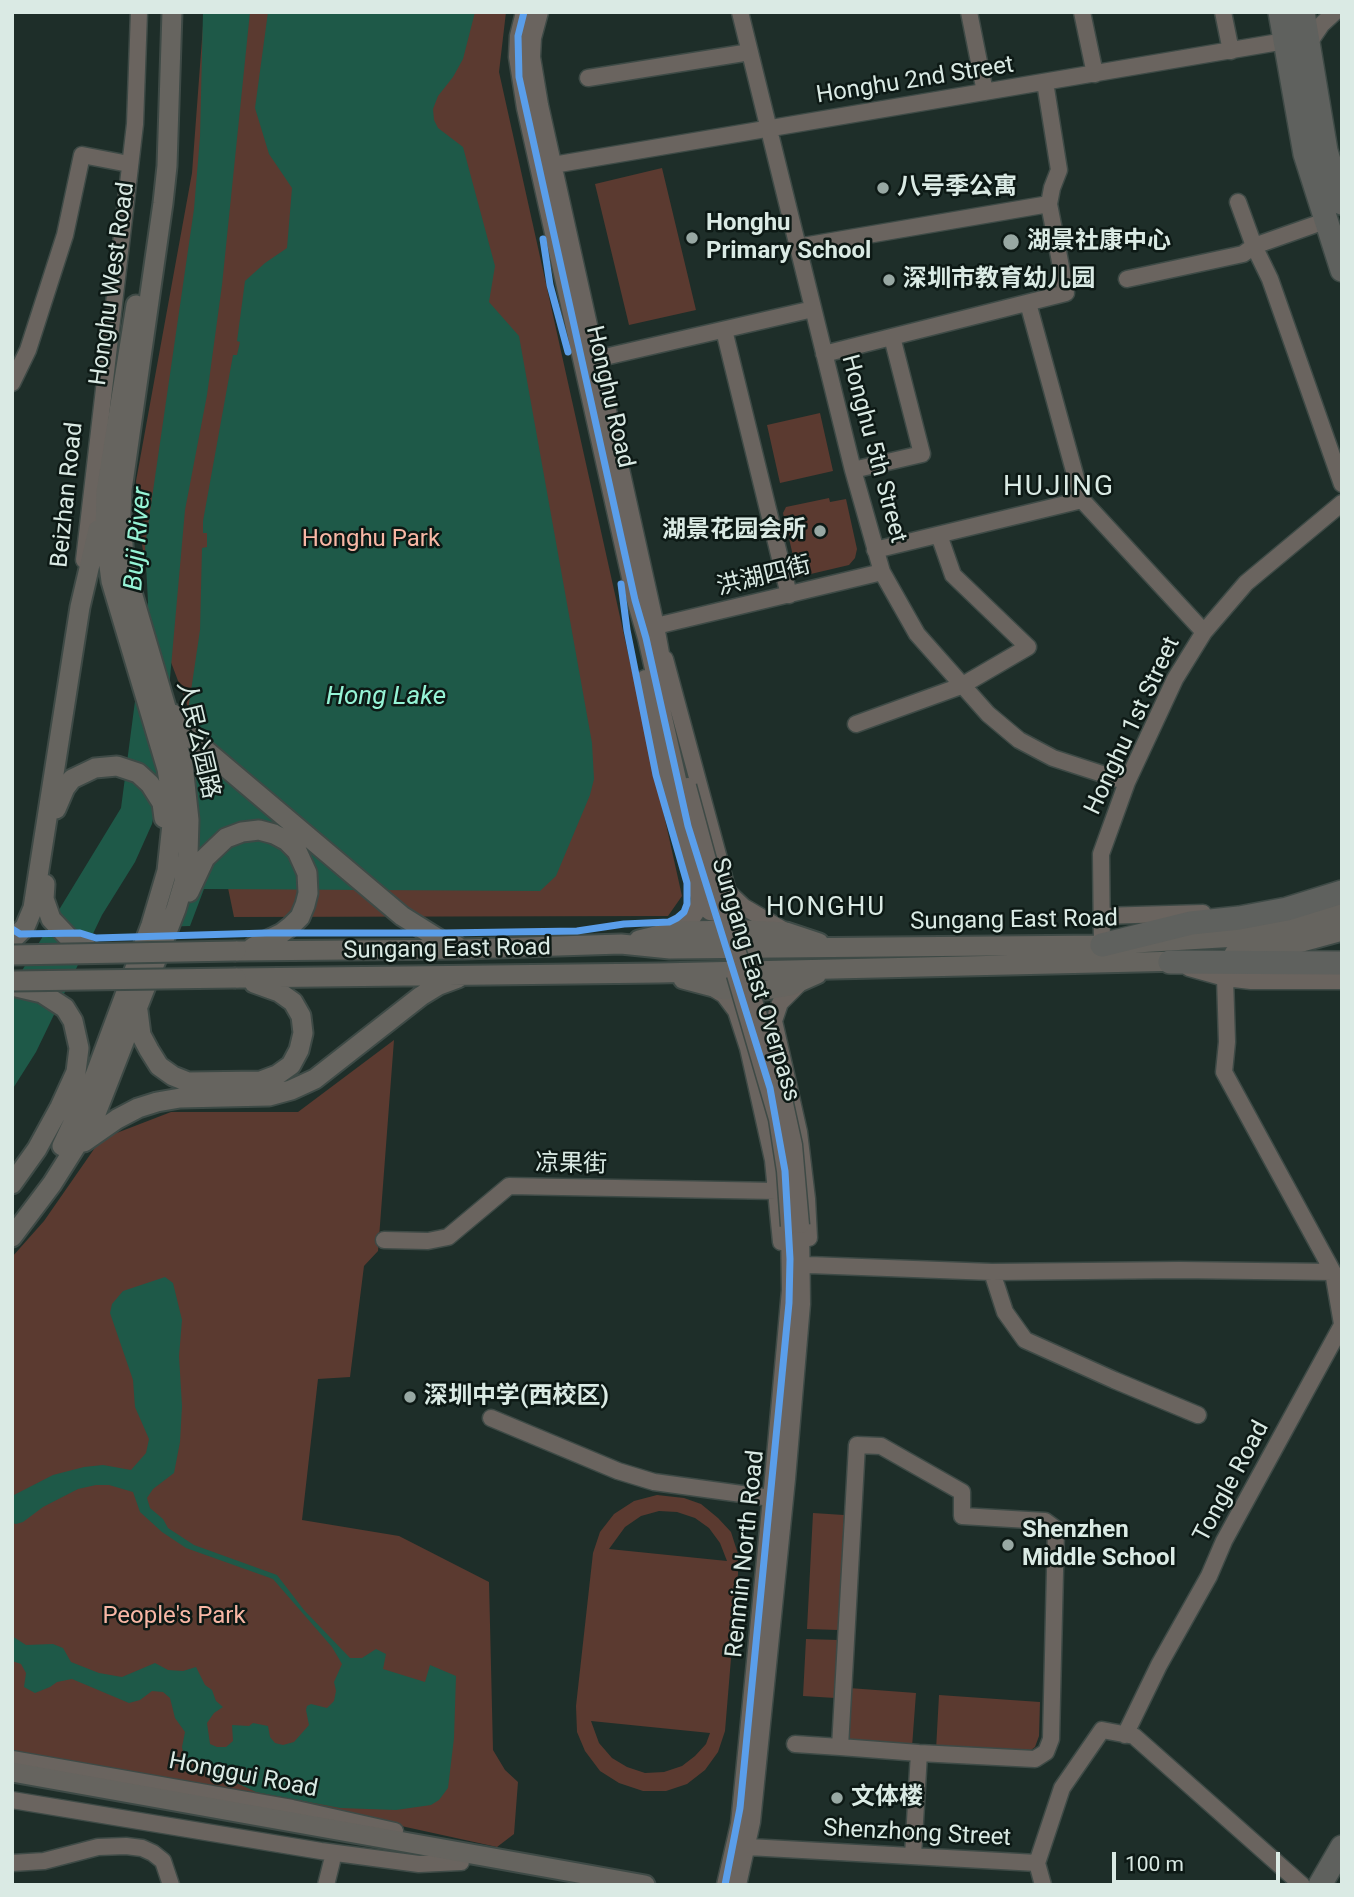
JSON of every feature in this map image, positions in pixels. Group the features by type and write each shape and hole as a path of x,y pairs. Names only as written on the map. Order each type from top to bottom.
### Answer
{"highway":[{"path":"1280,12 1305,154 1342,270"},
{"path":"1303,12 1326,151 1342,203"},
{"path":"1102,945 1191,923 1239,918 1340,896"},
{"path":"1170,962 1342,963"},
{"path":"1320,1885 1342,1847"}],"main road":[{"name":"Honghu West Road","path":"116,561 105,536 106,492 152,198 159,12"},
{"name":"Honghu West Road","path":"116,561 121,538 122,490 157,257 167,166 172,12"},
{"path":"95,954 64,934 51,919 44,887 47,842 80,607 89,577 106,492"},
{"name":"人民公园路","path":"116,561 163,695 183,765 190,820 184,882 176,909 160,928"},
{"name":"人民公园路","path":"116,561 111,581 167,769 172,801 170,847 160,928"},
{"path":"163,695 178,722 196,742 402,916 442,941 464,949"},
{"path":"12,940 25,927 33,908 56,810 72,779 106,765 129,768 150,784 162,803 170,847"},
{"path":"176,909 186,898 205,858 226,838 259,830 287,841 297,851 307,873 308,893 300,917 266,942 240,951"},
{"path":"12,1237 75,1149 95,1116 138,1009 160,928"},
{"path":"12,1215 65,1142 160,928"},
{"path":"621,944 676,932 746,930 786,932 840,949"},
{"name":"Sungang East Road","path":"12,984 1170,962 1276,949 1342,930"},
{"name":"Sungang East Road","path":"12,955 464,949 621,944 670,949 1102,945"},
{"path":"659,972 725,990 766,990 790,986 826,969"},
{"path":"75,1149 117,1119 157,1102 180,1098 269,1096 291,1090 315,1079 421,996 439,985 472,974"},
{"path":"138,1009 141,1035 159,1066 173,1076 188,1082 261,1082 291,1065 299,1051 303,1033 301,1016 293,1002 279,992 236,978"},
{"path":"12,984 42,993 65,1008 72,1021 79,1048 76,1073 50,1127 12,1184"},
{"name":"Honggui Road","path":"12,1772 461,1858 645,1885"},
{"name":"Honggui Road","path":"12,1782 363,1840"},
{"name":"Honggui Road","path":"461,1858 573,1885"}],"street":[{"name":"Beizhan Road","path":"80,607 88,513 135,124 139,12"},
{"name":"Honghu Road","path":"524,12 518,36 519,77 635,600 684,787"},
{"name":"Honghu Road","path":"540,12 533,38 532,57 540,105 656,626 684,787"},
{"name":"Honghu 5th Street","path":"740,12 853,470 882,572 917,634 988,714 1019,740 1053,758 1127,782"},
{"path":"969,12 985,92"},
{"path":"1082,12 1095,74"},
{"path":"1223,12 1231,51"},
{"path":"1309,43 1322,24 1335,12"},
{"name":"Honghu 2nd Street","path":"553,165 1285,41"},
{"path":"588,78 750,52"},
{"path":"824,354 1066,293 1049,204 1059,170 1045,82"},
{"path":"12,383 28,350 65,235 82,155 129,164"},
{"path":"1238,202 1254,246 1270,279 1342,484"},
{"path":"797,247 1049,204"},
{"path":"1127,279 1242,254 1254,246 1325,221"},
{"path":"1028,303 1082,500 1204,632"},
{"path":"596,359 813,309"},
{"path":"724,330 789,595"},
{"path":"853,470 922,454 892,337"},
{"path":"875,550 1082,500"},
{"name":"Honghu 1st Street","path":"1102,945 1101,854 1127,782 1175,679 1204,632 1246,583 1342,503"},
{"path":"856,724 961,686 1028,647 953,575 939,535"},
{"name":"洪湖四街","path":"656,626 882,572"},
{"path":"635,600 643,668 666,779 702,906 717,913 726,907 728,892 656,626"},
{"name":"Sungang East Overpass","path":"684,787 688,826 774,1104 795,1226"},
{"path":"728,892 744,907 786,932"},
{"path":"1101,916 1201,913 1258,906 1297,897 1340,896"},
{"path":"676,932 692,918 699,898"},
{"path":"1170,962 1225,978 1251,981 1342,981"},
{"name":"Tongle Road","path":"1125,1735 1159,1665 1209,1576 1224,1541 1342,1325 1333,1272 1224,1072 1227,1042 1225,978"},
{"path":"801,1317 809,1265 808,1214 802,1153 775,1021 780,1003 803,980"},
{"path":"706,985 724,995 740,1018 760,1093 776,1192 789,1303"},
{"name":"凉果街","path":"384,1240 428,1241 448,1237 509,1186 776,1192"},
{"name":"Renmin North Road","path":"725,1885 739,1824 795,1226"},
{"name":"Renmin North Road","path":"738,1885 748,1847 787,1479 801,1317 795,1226"},
{"path":"809,1265 992,1272 1333,1272"},
{"path":"992,1272 1004,1312 1025,1340 1198,1415"},
{"path":"491,1418 640,1478 685,1487 771,1498"},
{"path":"795,1744 919,1753 1035,1759 1046,1752 1051,1739 1056,1529 1045,1521 962,1516 962,1492 881,1446 857,1445 840,1747"},
{"name":"Shenzhong Street","path":"748,1847 1037,1863 1062,1788 1102,1730 1125,1735"},
{"path":"1290,1885 1128,1742 1125,1735 1135,1736 1303,1885"},
{"path":"913,1856 919,1753"},
{"name":"Honggui Road","path":"12,1759 292,1808 363,1840"},
{"name":"Honggui Road","path":"12,1800 297,1847 363,1840"},
{"path":"12,1863 44,1861 98,1847 142,1848 163,1861 171,1885"},
{"path":"326,1885 332,1861"},
{"path":"1037,1863 1043,1885"}],"green space":[{"name":"Hong Lake","path":"204,12 506,12 499,72 682,896 668,916 234,917 194,723 169,657 149,585 137,516 136,481 192,173"},
{"path":"662,168 696,310 629,325 595,184"},
{"path":"820,413 833,471 780,483 767,425"},
{"name":"湖景花园会所","path":"829,498 830,502 846,499 857,549 855,558 849,565 798,577 783,513 786,507"},
{"name":"People's Park","path":"394,1040 378,1251 364,1266 350,1377 318,1379 302,1520 399,1536 489,1582 493,1750 505,1770 518,1782 514,1834 497,1847 278,1799 12,1753 12,1257 44,1221 101,1139 171,1112 298,1112"},
{"path":"657,1495 684,1498 701,1504 731,1532 738,1554 725,1731 718,1752 705,1770 687,1784 666,1791 643,1791 619,1783 600,1771 585,1751 577,1732 576,1706 593,1553 600,1532 614,1514 634,1501","holes":["659,1511 677,1512 695,1518 709,1528 720,1543 727,1561 609,1549 625,1527 641,1516","591,1721 710,1733 706,1744 682,1766 664,1772 645,1773 612,1758 599,1743"]},
{"path":"813,1513 844,1515 838,1630 807,1629"},
{"path":"806,1639 838,1640 835,1698 803,1696"},
{"path":"849,1688 916,1693 912,1747 845,1742"},
{"path":"939,1695 1040,1702 1039,1736 1035,1747 1026,1754 936,1750"}],"water":[{"path":"203,12 250,12 222,285 207,395 185,510 161,779 152,824 135,862 102,915 36,1052 12,1090 12,987 121,808 148,602 145,546 194,209 200,137"},
{"name":"Hong Lake","path":"268,12 475,12 463,59 438,96 433,109 434,120 438,128 463,147 495,266 489,302 519,336 592,743 594,779 590,795 556,876 540,891 204,889 190,926 156,927 200,630 202,548 207,547 207,533 203,533 203,521 233,355 237,355 240,342 237,341 245,281 287,248 292,188 269,154 255,108"},
{"path":"165,1277 173,1283 182,1320 179,1356 182,1406 180,1442 174,1473 153,1489 147,1498 150,1508 163,1519 168,1528 194,1545 277,1575 304,1610 350,1658 362,1658 376,1649 386,1654 383,1669 425,1682 430,1665 456,1676 454,1738 448,1788 439,1800 431,1805 396,1810 340,1808 256,1792 184,1756 182,1747 185,1732 175,1718 170,1698 163,1692 152,1691 140,1700 129,1703 72,1679 57,1682 35,1693 24,1687 26,1673 21,1664 12,1661 12,1636 26,1645 53,1644 63,1648 71,1662 99,1673 122,1677 155,1663 168,1670 183,1671 196,1667 205,1685 212,1690 216,1701 223,1707 214,1713 207,1723 210,1744 217,1747 226,1747 233,1741 232,1725 249,1726 253,1723 268,1726 270,1737 275,1743 283,1745 294,1742 309,1725 307,1706 311,1704 327,1708 334,1701 334,1682 342,1664 332,1647 273,1579 186,1548 162,1532 140,1512 133,1492 109,1485 78,1489 43,1507 23,1522 12,1523 12,1496 53,1475 84,1467 103,1465 131,1470 146,1453 149,1439 135,1407 133,1380 110,1313 112,1304 123,1291"}],"cycle path":[{"path":"524,12 518,36 519,77 635,600 688,826 770,1088 785,1171 790,1259 789,1303 740,1808 725,1885"},
{"path":"543,239 550,285 568,352"},
{"path":"12,929 20,934 80,933 96,938 266,933 577,931 624,924 669,922 677,918 684,912 687,904 687,883 656,775 627,630 621,584"}],"place":[{"name":"八号季公寓","path":"883,188"},
{"name":"Honghu Primary School","path":"692,238"},
{"name":"湖景社康中心","path":"1011,242"},
{"name":"深圳市教育幼儿园","path":"889,280"},
{"name":"湖景花园会所","path":"820,531"},
{"name":"深圳中学(西校区)","path":"410,1397"},
{"name":"Shenzhen Middle School","path":"1008,1545"},
{"name":"文体楼","path":"837,1798"}],"district":[{"name":"HUJING","path":"1059,488"},
{"name":"HONGHU","path":"826,908"}],"water label":[{"name":"Buji River","path":"139,539"}],"park label":[{"name":"Honghu Park","path":"371,540"}]}
